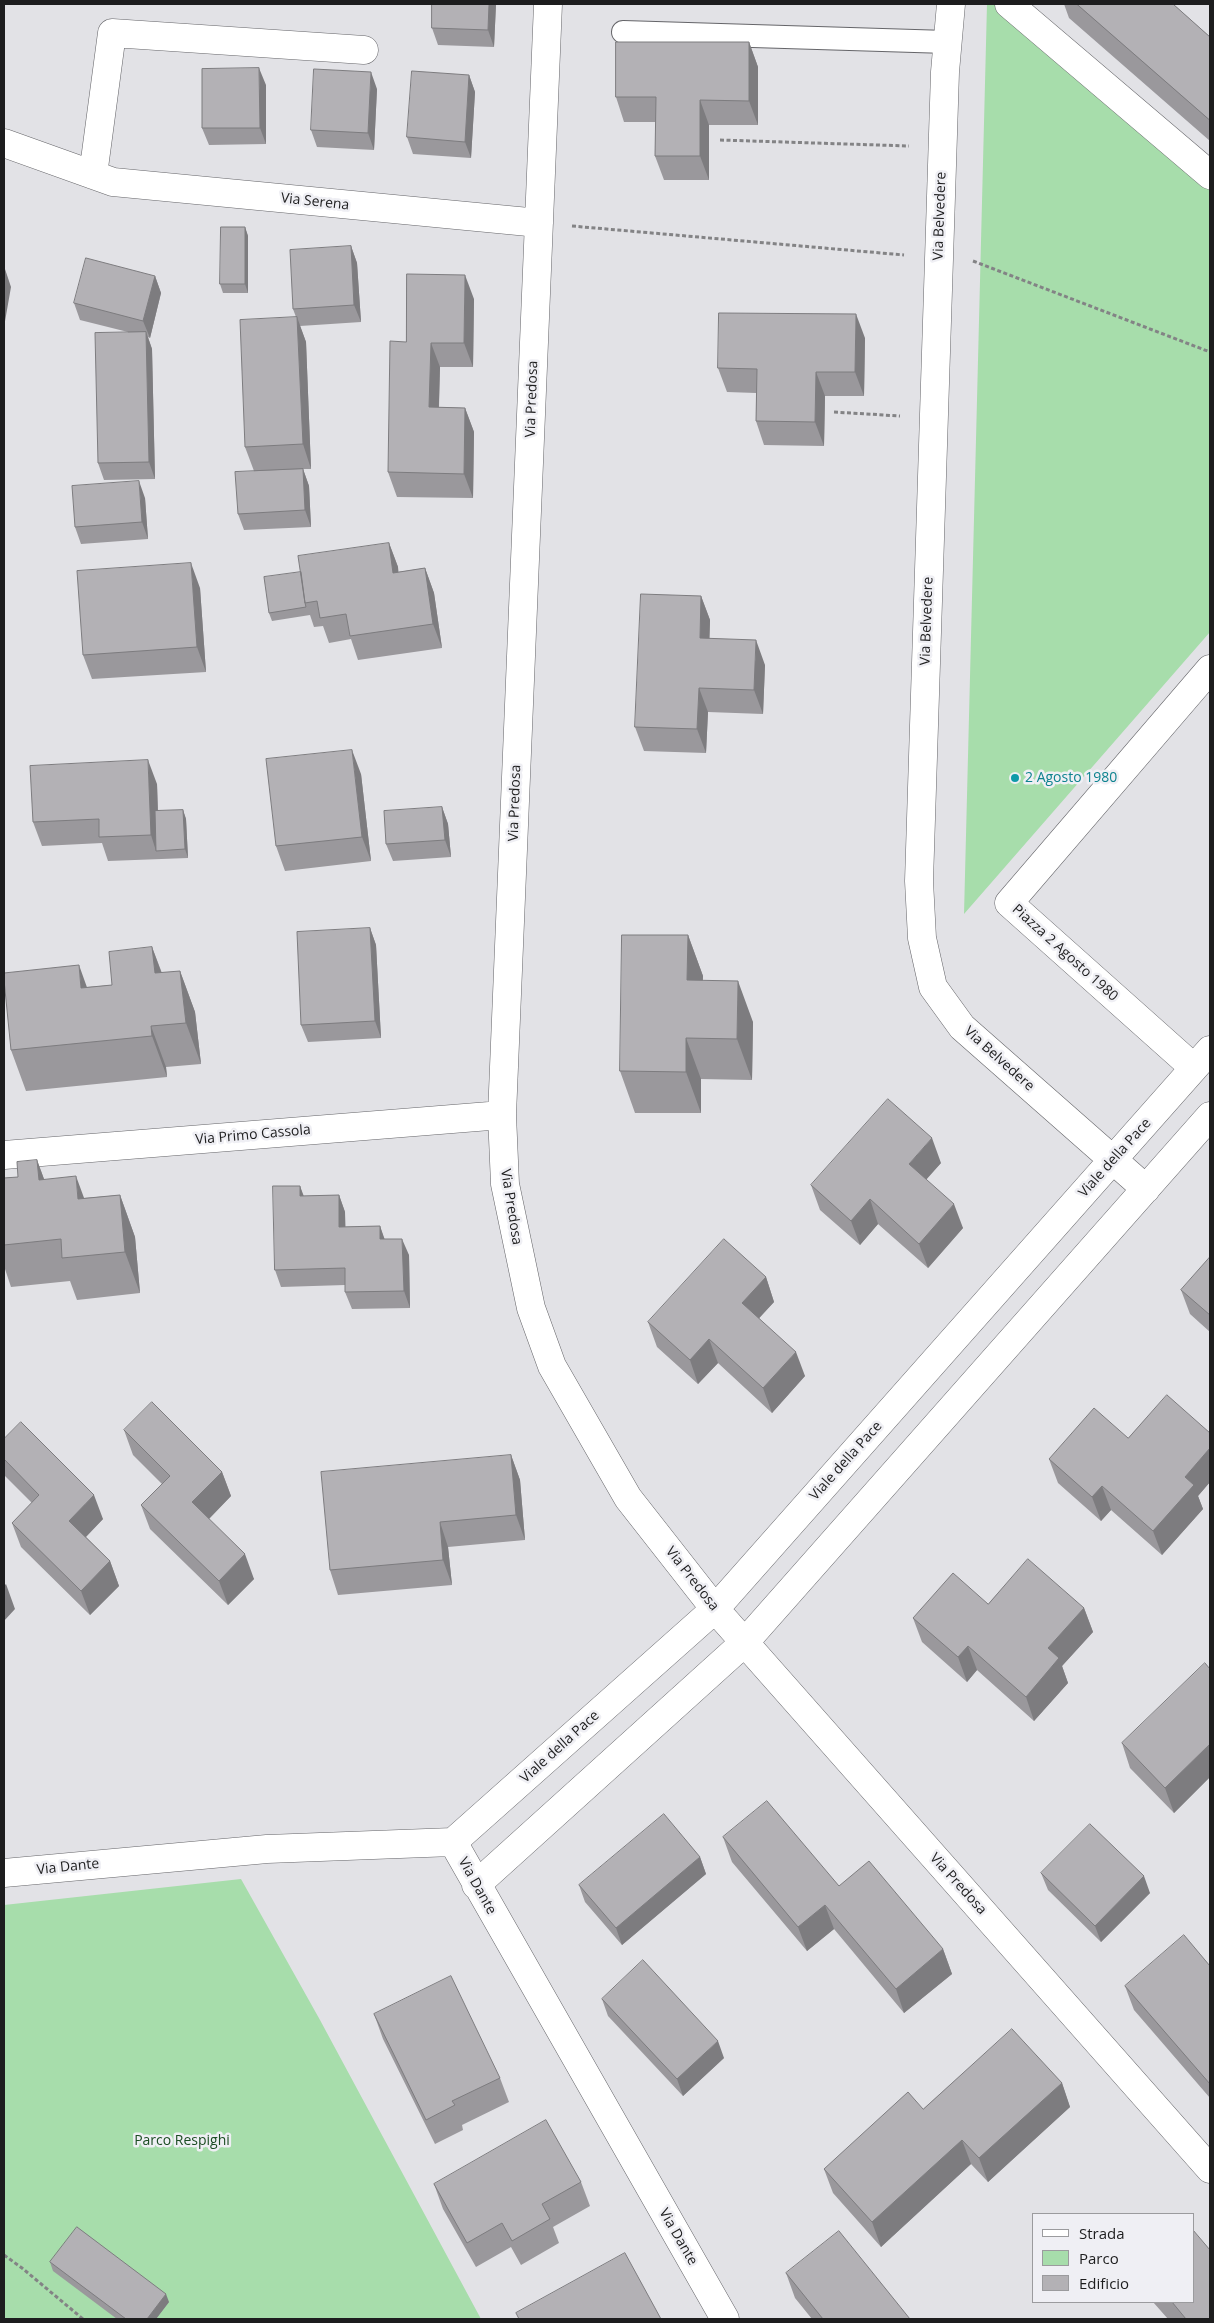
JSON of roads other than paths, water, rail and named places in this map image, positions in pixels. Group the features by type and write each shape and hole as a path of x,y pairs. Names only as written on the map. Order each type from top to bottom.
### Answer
{"street":[{"name":"Via Predosa","path":"548,4 502,1115 505,1184 516,1246 531,1308 552,1366 628,1498 715,1609 1210,2168"},
{"name":"Via Belvedere","path":"951,4 947,42 938,258 919,881 922,938 933,987 962,1027 1146,1189"},
{"path":"1009,4 1210,175"},
{"path":"93,175 112,32 364,50"},
{"name":"Via Serena","path":"4,143 113,182 539,224"},
{"name":"Piazza 2 Agosto 1980","path":"1202,1059 1009,903 1210,669"},
{"name":"Viale della Pace","path":"453,1842 715,1609 1202,1059"},
{"name":"Via Primo Cassola","path":"4,1155 502,1115"},
{"path":"476,1884 744,1642 1210,1116"},
{"name":"Via Dante","path":"4,1873 267,1849 453,1842 725,2319"}],"lane":[{"path":"623,32 947,42"}],"place":[{"name":"2 Agosto 1980","path":"1015,778"}],"park label":[{"name":"Parco Respighi","path":"182,2141"}]}
